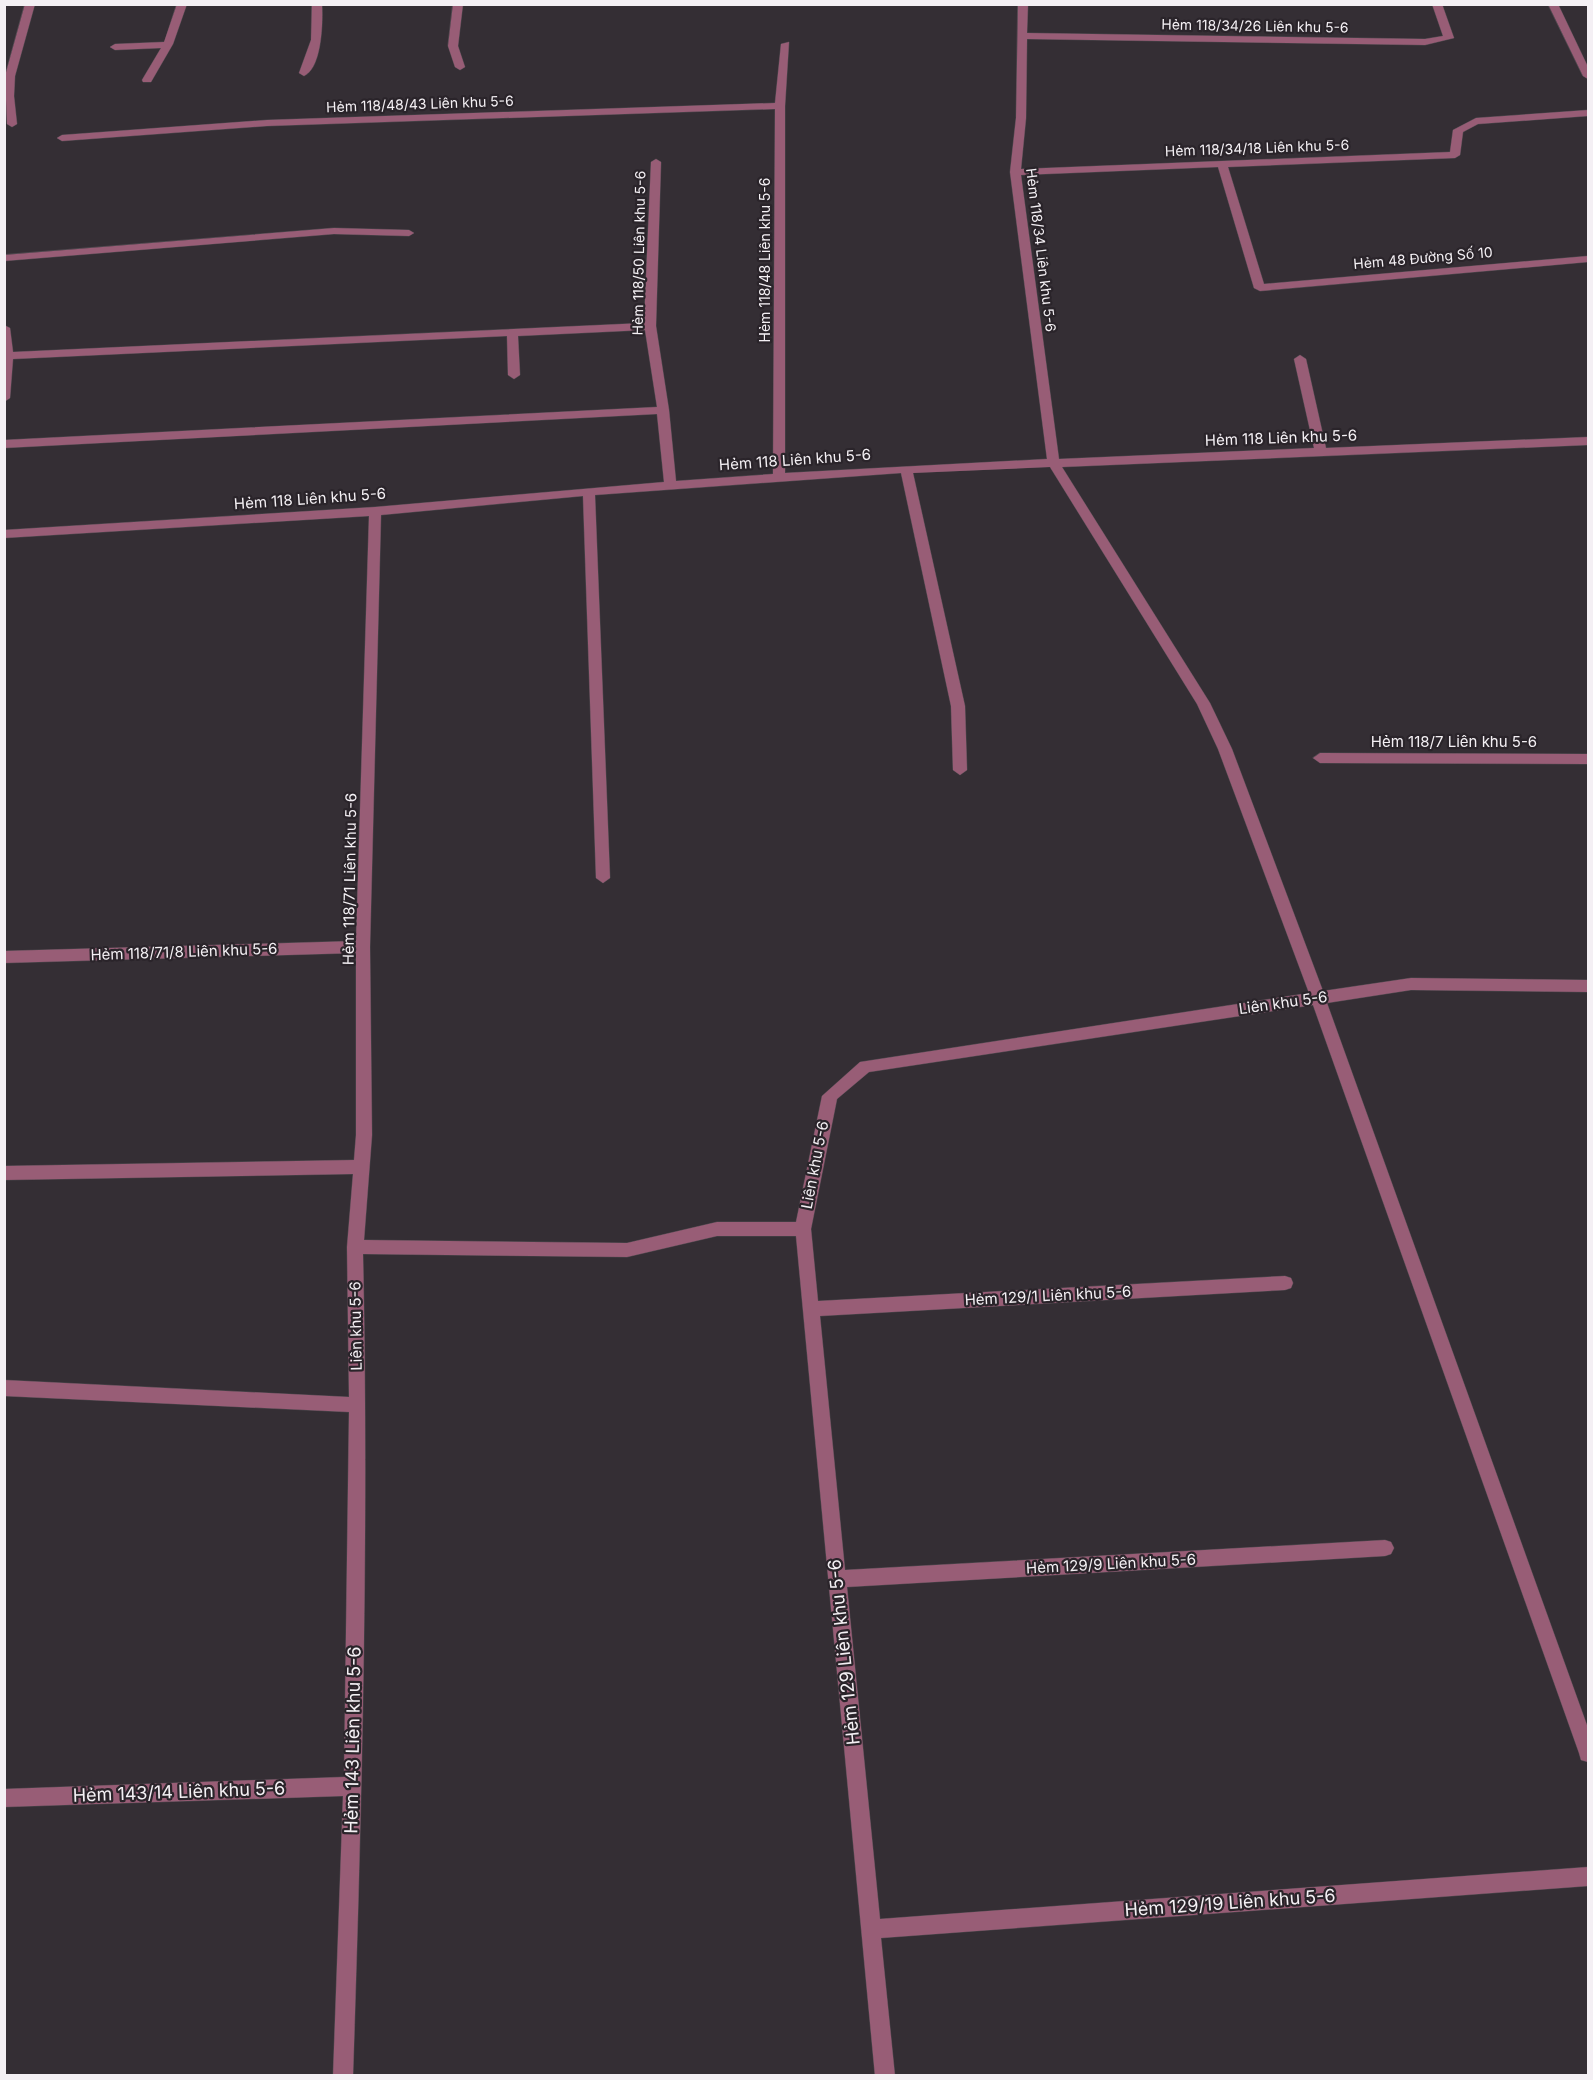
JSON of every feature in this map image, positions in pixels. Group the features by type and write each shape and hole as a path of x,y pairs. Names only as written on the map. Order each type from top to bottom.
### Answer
{"street":[{"path":"12,124 8,89 13,64 25,31 30,4"},
{"path":"147,80 157,68 182,4"},
{"path":"304,73 314,53 319,33 317,4"},
{"path":"458,4 453,46 460,67"},
{"name":"Hẻm 118/34 Liên khu 5-6","path":"1023,4 1021,118 1014,172 1054,463"},
{"name":"Hẻm 118/34/26 Liên khu 5-6","path":"1024,36 1425,42 1449,38 1437,4"},
{"path":"1553,4 1588,76"},
{"name":"Hẻm 118/48 Liên khu 5-6","path":"779,477 780,106 786,44"},
{"path":"115,46 167,45"},
{"name":"Hẻm 118/48/43 Liên khu 5-6","path":"62,138 267,123 780,106"},
{"name":"Hẻm 118/34/18 Liên khu 5-6","path":"1014,172 1455,155 1458,130 1476,121 1588,113"},
{"name":"Hẻm 118/50 Liên khu 5-6","path":"656,162 650,326 663,410 670,486"},
{"name":"Hẻm 48 Đường Số 10","path":"1222,164 1260,288 1588,259"},
{"path":"4,258 334,231 409,233"},
{"path":"8,356 650,326"},
{"path":"4,328 8,356 4,398"},
{"path":"512,333 514,375"},
{"path":"1300,359 1321,453"},
{"path":"4,444 663,410"},
{"name":"Hẻm 118 Liên khu 5-6","path":"5,534 375,511 589,491 906,469 1588,441"},
{"path":"1054,463 1207,712 1225,749 1318,998 1588,1754"},
{"path":"906,469 958,706 960,770"},
{"path":"589,491 603,878"},
{"name":"Hẻm 118/71 Liên khu 5-6","path":"355,1247 364,1135 363,947 375,511"},
{"path":"4,526 5,534"},
{"name":"Hẻm 118/7 Liên khu 5-6","path":"1320,758 1588,759"},
{"name":"Hẻm 118/71/8 Liên khu 5-6","path":"4,957 363,947"},
{"name":"Liên khu 5-6","path":"358,1404 355,1247 627,1250 717,1229 803,1229 830,1096 865,1066 1411,984 1588,986"},
{"path":"4,1173 361,1167"},
{"name":"Hẻm 129 Liên khu 5-6","path":"803,1229 885,2076"},
{"name":"Hẻm 129/1 Liên khu 5-6","path":"810,1309 1285,1283"},
{"path":"4,1388 358,1404"},
{"name":"Hẻm 143 Liên khu 5-6","path":"343,2076 353,1786 358,1404"},
{"name":"Hẻm 129/9 Liên khu 5-6","path":"837,1579 1385,1548"},
{"name":"Hẻm 143/14 Liên khu 5-6","path":"4,1798 353,1786"},
{"name":"Hẻm 129/19 Liên khu 5-6","path":"871,1929 1588,1877"}]}
